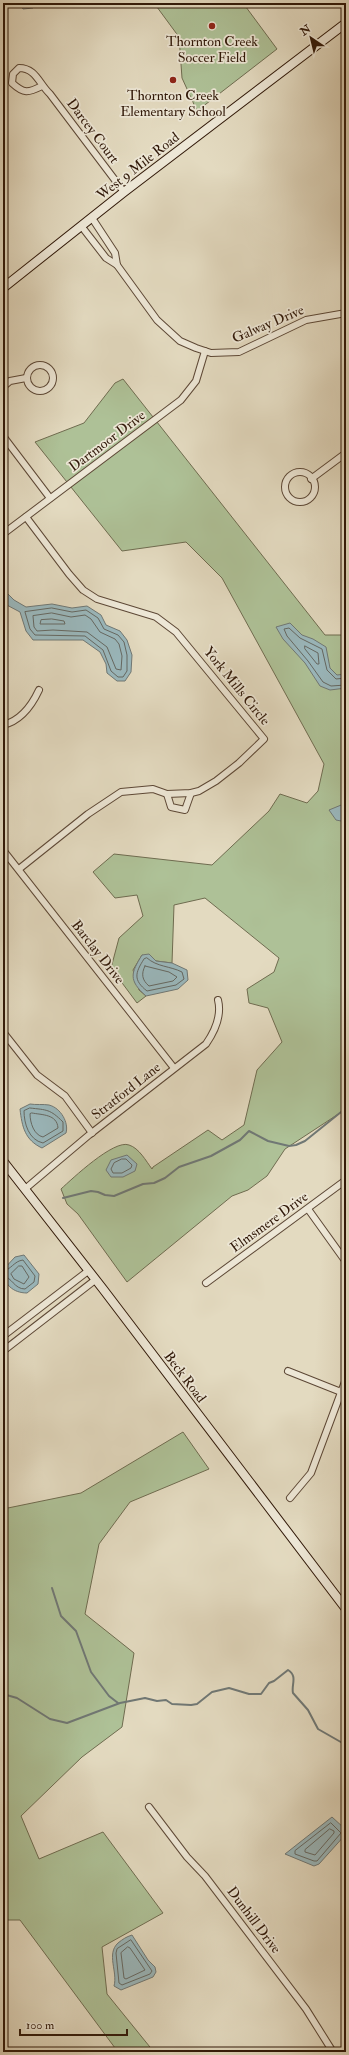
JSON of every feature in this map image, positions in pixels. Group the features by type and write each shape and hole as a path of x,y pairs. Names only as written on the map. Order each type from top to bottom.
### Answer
{"main road":[{"name":"West 9 Mile Road","path":"3,288 82,227 124,192 346,23"},
{"name":"Beck Road","path":"3,1161 346,1609"}],"street":[{"name":"Darcey Court","path":"42,86 30,92 20,90 12,83 13,74 19,68 27,68 34,73 42,86 50,94 124,192"},
{"name":"Galway Drive","path":"92,218 115,253 117,265"},
{"name":"Galway Drive","path":"82,227 106,258 117,265 162,326 180,341 205,351 222,354 239,352 306,320 346,313"},
{"name":"Dartmoor Drive","path":"3,534 181,400 196,381 205,351"},
{"path":"42,365 50,369 53,377 51,386 40,392 32,389 26,378 27,374 33,367 42,365"},
{"path":"3,387 10,381 26,378"},
{"path":"3,436 50,498"},
{"path":"311,479 346,453"},
{"path":"296,473 305,473 311,479 315,488 311,498 302,502 292,500 288,496 285,487 292,475 296,473"},
{"name":"York Mills Circle","path":"19,869 88,814 121,792 153,789 167,794 191,793 199,791 216,781 264,739 176,632 156,617 97,599 83,590 26,517"},
{"path":"3,725 23,713 33,703 39,690"},
{"path":"167,794 171,808 185,810 191,793"},
{"name":"Barclay Drive","path":"3,850 174,1068"},
{"name":"Stratford Lane","path":"25,1190 92,1132 206,1044 213,1034 220,1008 218,1000"},
{"path":"3,1032 37,1075 65,1096 92,1132"},
{"name":"Elmsmere Drive","path":"206,1283 346,1180"},
{"path":"308,1209 346,1262"},
{"path":"3,1336 88,1271"},
{"path":"3,1351 95,1280"},
{"path":"288,1371 341,1392"},
{"path":"290,1498 311,1473 346,1379"},
{"name":"Dunhill Drive","path":"149,1807 187,1857 210,1881 306,2009 333,2052"}],"green space":[{"path":"154,3 243,3 277,49 197,111 182,78 179,37"},
{"path":"123,379 325,635 346,635 346,1109 285,1149 267,1176 248,1190 232,1196 127,1282 78,1214 67,1204 61,1189 94,1161 114,1148 122,1145 129,1145 136,1149 152,1169 208,1130 222,1140 244,1125 257,1070 282,1042 268,1008 249,1003 247,989 274,972 279,958 205,898 174,905 172,963 156,961 142,955 133,970 139,990 146,996 137,1003 111,968 119,938 143,916 137,895 115,898 93,872 114,854 212,865 269,811 280,794 307,803 318,791 324,764 222,578 186,542 122,551 35,442 84,423 115,383"},
{"path":"183,1432 209,1469 130,1502 99,1544 85,1614 134,1653 122,1727 82,1757 21,1816 39,1859 103,1832 163,1913 102,1947 107,1994 154,2052 118,2052 20,1920 3,1920 3,1509 81,1493"}],"water":[{"path":"35,3 36,5 33,8 23,9 20,4"},
{"path":"3,589 14,600 26,607 52,604 72,608 87,606 101,615 106,625 120,631 127,640 132,655 131,672 125,681 117,681 107,673 106,664 100,652 83,640 33,640 26,631 20,612 3,603"},
{"path":"290,623 302,635 313,639 326,647 330,668 337,675 346,674 346,688 330,690 320,686 305,663 283,639 276,627"},
{"path":"346,803 346,822 336,820 329,810"},
{"path":"149,954 156,961 172,963 187,970 188,980 178,989 146,996 136,985 133,976 135,967 142,955"},
{"path":"30,1104 49,1105 57,1109 65,1121 67,1129 66,1133 42,1148 36,1145 25,1132 21,1116 20,1109"},
{"path":"127,1155 137,1164 135,1171 123,1177 111,1177 106,1170 111,1160"},
{"path":"24,1255 39,1274 38,1284 27,1293 22,1293 10,1287 3,1275 3,1270 15,1257"},
{"path":"332,1817 344,1828 346,1834 319,1864 314,1866 285,1854"},
{"path":"132,1935 148,1960 155,1967 156,1972 153,1977 121,1990 114,1986 115,1975 113,1952 118,1943"}],"waterway":[{"path":"63,1198 91,1191 114,1196 143,1184 154,1183 165,1178 179,1167 211,1156 240,1140 249,1131 268,1141 289,1146 296,1145 305,1141 346,1108"},
{"path":"52,1588 61,1616 76,1631 91,1672 109,1696 118,1703"},
{"path":"3,1694 17,1698 50,1719 67,1723 120,1703 145,1698 157,1701 166,1700 172,1704 191,1705 197,1704 212,1692 229,1688 249,1694 261,1694 269,1683 288,1670 293,1675 293,1693 308,1710 318,1729 346,1745"}],"place":[{"name":"Thornton Creek Soccer Field","path":"212,26"},
{"name":"Thornton Creek Elementary School","path":"173,80"}]}
